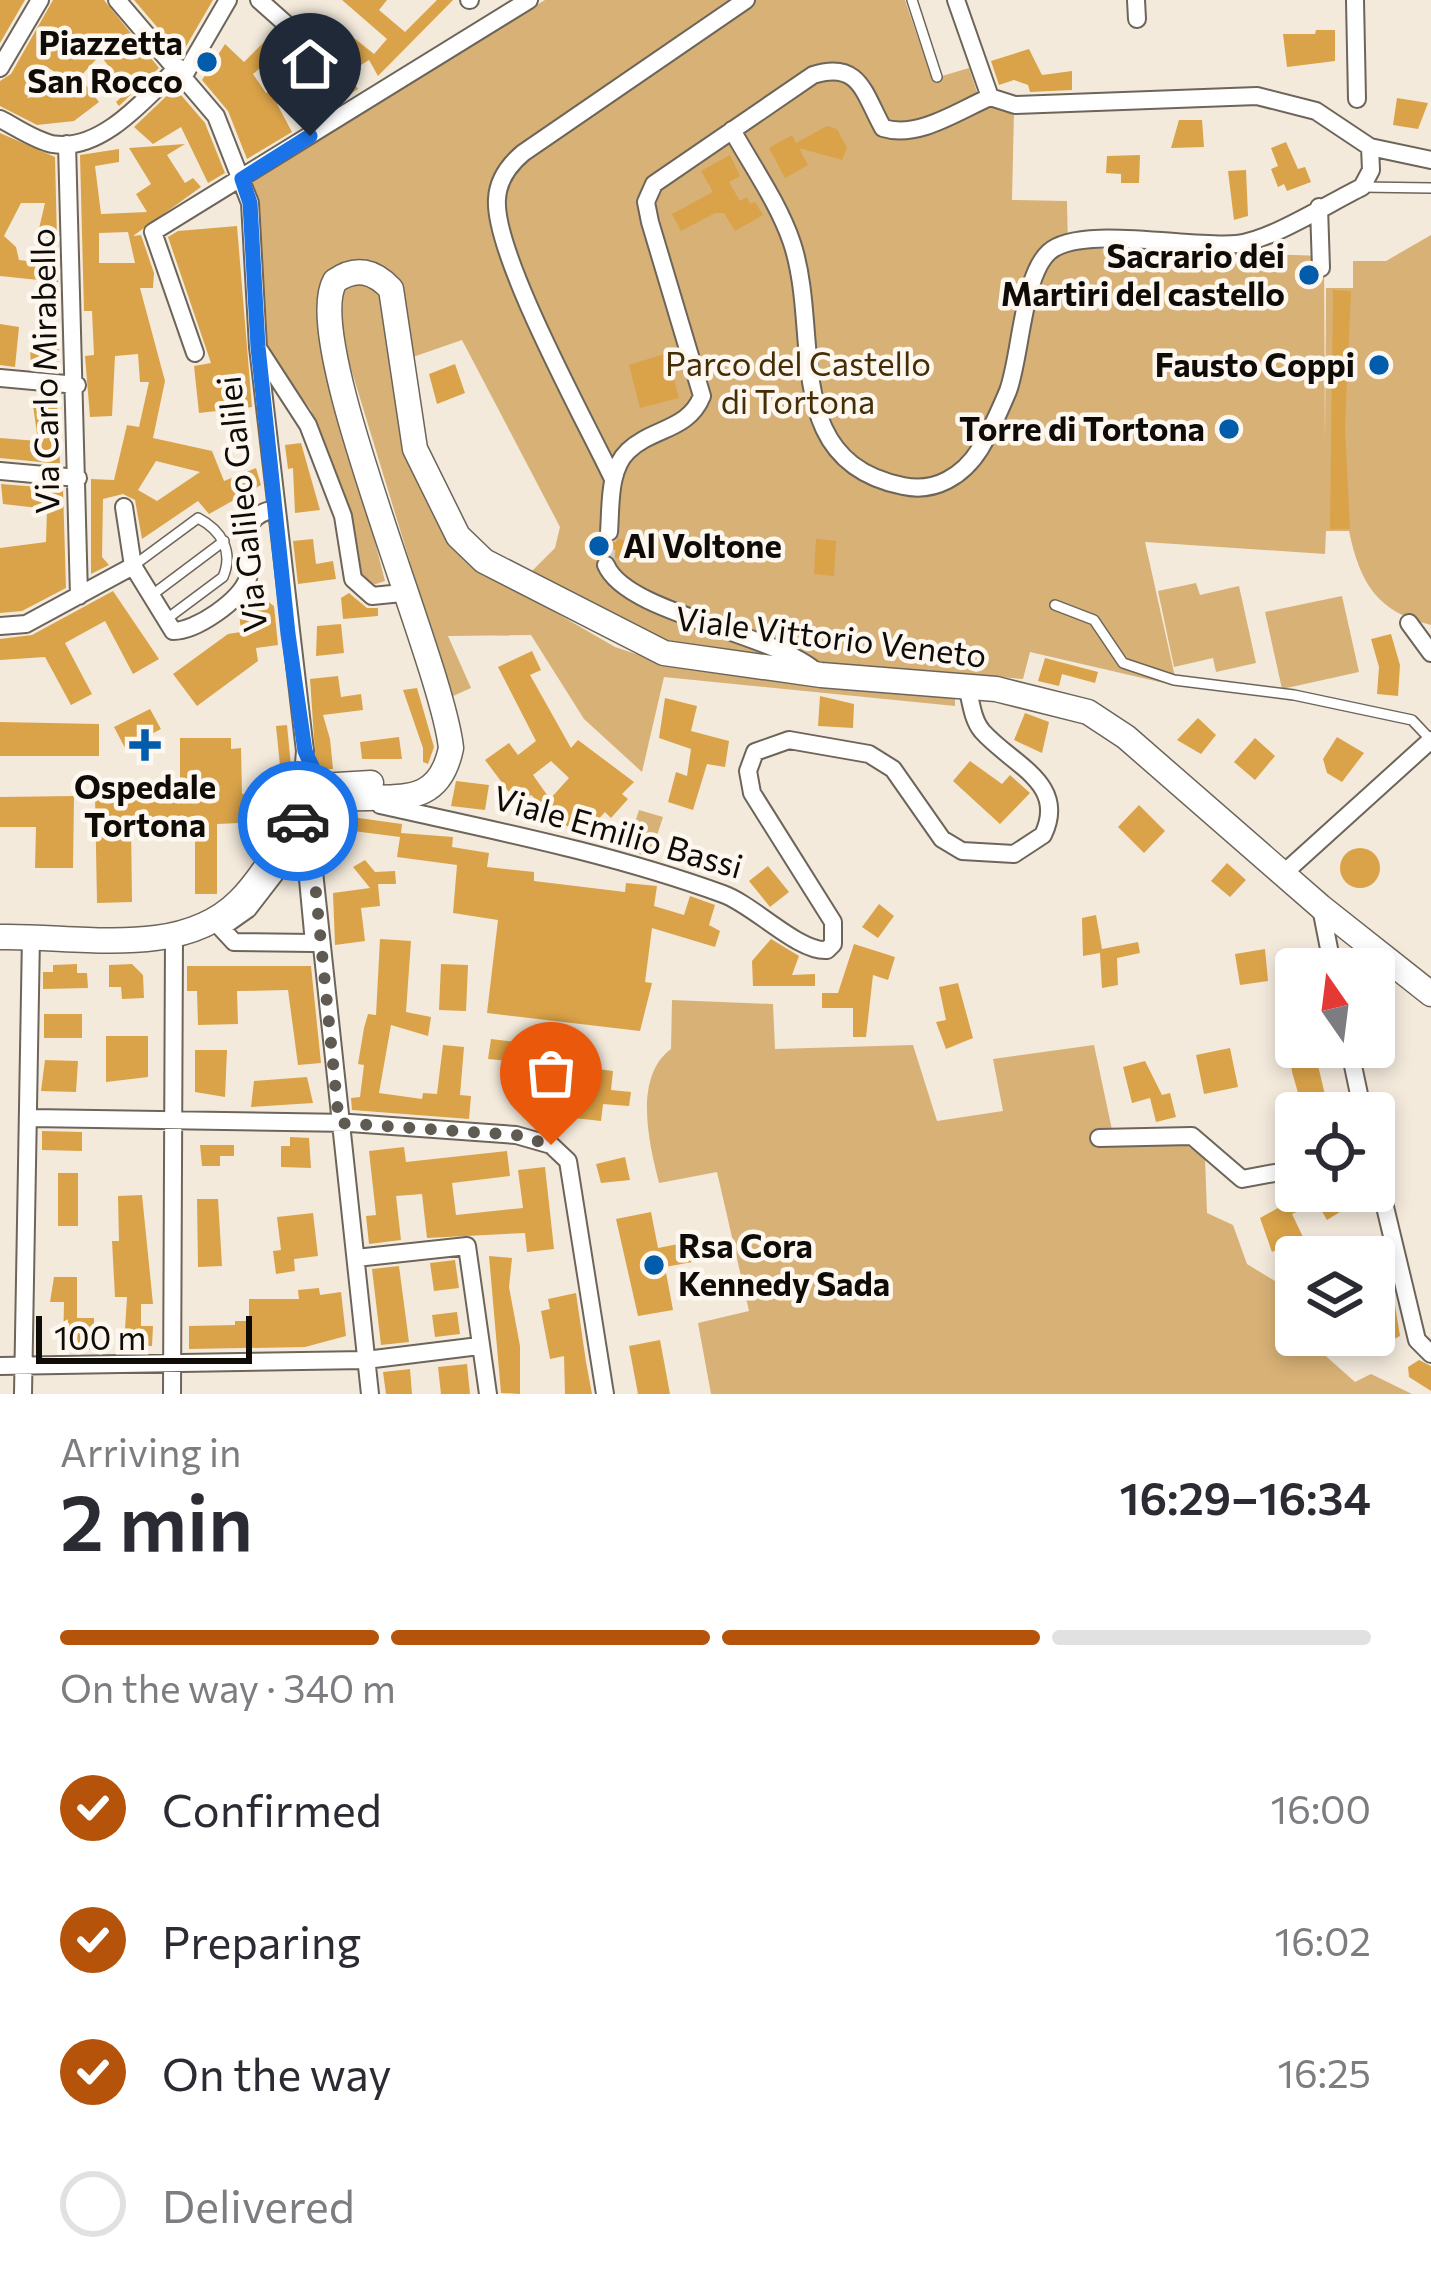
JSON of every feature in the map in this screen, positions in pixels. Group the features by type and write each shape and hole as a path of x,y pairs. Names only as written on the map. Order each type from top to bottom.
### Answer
{"street":[{"name":"Via Galileo Galilei","path":"117,0 217,116 250,203 258,347 276,508 305,751 317,795"},
{"path":"0,119 28,134 68,144 104,132 182,71 227,0"},
{"path":"260,0 295,32 322,78"},
{"path":"195,353 153,232 529,0"},
{"path":"614,479 506,249 496,199 508,165 746,0"},
{"path":"956,0 990,97"},
{"path":"1355,0 1357,99"},
{"path":"0,68 32,8"},
{"path":"609,532 614,479 628,451 695,413 702,396 646,202 654,184 732,130 813,75 832,69 850,72 861,81 883,128 896,132 912,131 990,97 1015,105 1257,96 1316,111 1358,134 1370,148 1371,170 1362,187 1243,244 1181,246 1077,238 1047,253 1030,291 1008,391 980,450 956,477 911,488 845,464 828,441 811,380 791,241 732,130"},
{"name":"Via Carlo Mirabello","path":"68,144 79,596"},
{"path":"1370,148 1431,160"},
{"path":"1319,207 1321,268"},
{"name":"Viale Vittorio Veneto","path":"317,795 417,794 436,787 443,774 449,735 402,593 328,313 335,281 360,271 380,277 391,289 415,449 458,536 484,561 664,653 821,675 967,686 1041,697 1088,712 1126,737 1284,873"},
{"path":"258,347 308,424 343,516 353,579 372,596 402,593"},
{"path":"0,378 77,385"},
{"path":"0,471 78,478"},
{"path":"124,508 133,566 163,622 173,631 188,631 247,582 249,526 263,511 276,508"},
{"path":"606,565 625,585 682,614 794,654 821,675"},
{"path":"0,626 26,624 133,566"},
{"path":"1409,623 1431,653"},
{"name":"Viale Emilio Bassi","path":"317,795 534,835 703,886 738,899 807,948 826,950 833,944 833,922 752,793 748,771 755,752 789,740 869,754 892,769 942,839 989,856 1014,854 1043,836 1052,803 1046,787 980,729 967,686"},
{"path":"1431,740 1284,873 1431,994"},
{"path":"292,836 306,858 314,943 234,942 221,928 248,909 292,836 317,795"},
{"path":"0,937 174,938 207,927 250,890 292,836"},
{"path":"292,836 312,853 370,1394"},
{"path":"1321,907 1330,948"},
{"path":"207,927 230,947 324,949"},
{"path":"23,1394 31,936"},
{"path":"172,1394 174,938"},
{"path":"31,1118 176,1124 339,1123 516,1135 551,1145 568,1161 605,1394"},
{"path":"1100,1138 1192,1136 1242,1179 1275,1173"},
{"path":"1386,1212 1417,1340 1431,1354"},
{"path":"356,1258 467,1246 488,1394"},
{"path":"0,1366 366,1360 479,1346"}],"lane":[{"path":"912,0 938,77"},
{"path":"1362,187 1431,188"},
{"path":"133,566 198,518 214,526 224,541 224,577 163,622"},
{"path":"150,597 224,541"},
{"path":"1055,605 1094,620 1123,663 1174,680 1294,695 1412,720 1431,740"}],"green space":[{"name":"Parco del Castello di Tortona","path":"545,0 905,0 932,79 969,68 978,95 1014,111 1012,200 1067,201 1068,248 1324,256 1325,442 1326,288 1353,288 1353,261 1386,261 1431,235 1431,625 1397,612 1374,593 1359,566 1349,531 1326,531 1325,554 1145,542 1177,686 1030,652 1023,679 687,651 527,576 555,548 560,527 462,340 410,358 399,285 325,281 319,324 385,581 370,586 355,575 347,514 311,410 267,351 251,179"},
{"path":"354,281 383,291 408,448 496,578 615,647 675,667 955,696 955,706 664,677 642,772 584,719 531,635 448,636 471,688 451,697 342,339 342,289"},
{"path":"1196,583 1200,595 1239,586 1256,663 1216,672 1213,658 1174,667 1158,591"},
{"path":"1342,596 1359,672 1282,689 1265,612"},
{"path":"639,810 663,817 650,857 626,850"},
{"path":"672,1000 773,1004 775,1049 913,1045 937,1121 1003,1111 993,1059 1094,1045 1115,1144 1181,1142 1205,1157 1207,1213 1233,1225 1247,1264 1275,1281 1275,1356 1326,1356 1355,1382 1371,1374 1412,1394 711,1394 698,1323 749,1311 717,1172 659,1183 648,1130 648,1093 659,1061 671,1049"}],"building":[{"path":"0,0 25,0 0,43"},
{"path":"53,0 104,0 159,68 119,106 116,102 128,91 100,55 80,77 99,102 74,121 37,125 0,106 0,81 11,74","holes":["45,66 83,89 27,98"]},
{"path":"134,0 213,0 181,55"},
{"path":"342,0 387,0 379,10 405,32 437,0 453,0 378,76 369,60 348,73 358,89 342,99 326,60 354,38 374,54 387,39"},
{"path":"1316,30 1335,30 1335,61 1287,67 1283,34 1315,34"},
{"path":"275,31 313,86 277,104 292,132 247,159 228,111 202,80 225,44 244,62","holes":["276,54 293,76 266,93 253,74"]},
{"path":"1029,49 1042,75 1072,71 1072,90 1030,92 1028,85 1014,80 999,85 991,61"},
{"path":"175,88 205,123 225,173 208,183 181,127 153,144 134,127"},
{"path":"1397,98 1428,103 1418,129 1393,125"},
{"path":"1179,120 1202,120 1204,147 1171,148"},
{"path":"827,126 837,129 847,148 842,160 799,148 808,165 785,178 769,148 792,135 796,143"},
{"path":"0,133 55,157 58,282 0,276","holes":["21,203 45,203 38,233 51,240 50,264 19,260 16,247 4,236"]},
{"path":"1286,142 1298,169 1305,167 1311,182 1287,191 1284,184 1278,187 1271,169 1278,166 1271,148"},
{"path":"185,144 167,155 185,183 193,178 201,187 133,236 141,235 154,273 153,288 140,288 165,381 153,438 212,451 224,481 256,468 261,485 209,514 198,501 142,539 135,500 123,494 103,499 102,557 109,565 91,574 91,479 114,480 127,425 139,427 149,382 140,382 138,354 115,356 112,416 90,417 85,356 94,355 92,311 84,311 80,155 119,149 119,162 95,166 101,214 147,212 136,194 151,184 129,148","holes":["128,232 135,263 99,263 99,233","156,461 200,472 157,501 138,490"]},
{"path":"730,155 740,176 729,182 740,201 747,197 763,215 735,231 724,213 715,213 681,231 672,214 713,192 701,171"},
{"path":"1140,155 1139,183 1121,183 1121,174 1106,173 1107,156"},
{"path":"1246,170 1248,216 1234,220 1228,171"},
{"path":"237,226 252,407 199,413 194,366 211,363 168,237 178,231"},
{"path":"1333,290 1351,291 1345,427 1350,529 1330,529"},
{"path":"0,324 19,327 15,367 0,365"},
{"path":"30,347 59,349 57,370 31,368"},
{"path":"667,353 679,398 640,408 629,365"},
{"path":"455,364 465,393 437,404 429,374"},
{"path":"32,398 57,398 60,464 0,458 0,438 38,441"},
{"path":"301,443 320,510 295,513 293,468 288,469 285,445"},
{"path":"1,484 63,489 66,588 22,611 0,613 0,548 46,542 47,509 3,504"},
{"path":"313,539 316,564 333,561 336,579 298,584 293,541"},
{"path":"619,539 646,545 644,562 598,555 599,540 609,545"},
{"path":"816,539 836,541 834,576 814,574"},
{"path":"113,591 159,659 133,674 105,621 65,643 92,694 71,705 45,657 0,660 0,639 32,635"},
{"path":"349,593 367,608 378,608 378,616 343,619 341,598"},
{"path":"267,601 274,606 278,645 256,648 258,661 197,706 173,674 228,634 241,632 239,611 247,603"},
{"path":"341,624 344,653 316,656 317,626"},
{"path":"1391,634 1400,665 1398,696 1377,694 1379,667 1371,639"},
{"path":"532,651 541,670 530,675 571,748 578,740 634,782 622,794 628,799 611,818 605,812 581,838 531,795 518,804 485,760 509,743 518,755 536,741 498,667","holes":["551,761 569,778 550,799 533,775"]},
{"path":"1045,658 1098,672 1095,683 1062,674 1059,686 1038,681"},
{"path":"338,676 341,697 361,694 363,710 323,715 333,769 316,767 310,679"},
{"path":"417,688 434,747 428,764 423,762 423,748 403,690"},
{"path":"820,696 854,704 853,728 818,726"},
{"path":"665,698 697,706 691,731 729,741 725,767 707,764 693,810 668,802 676,772 687,776 691,749 659,738"},
{"path":"150,709 161,729 125,748 114,727"},
{"path":"1025,713 1049,722 1042,753 1014,740"},
{"path":"1198,718 1216,735 1201,754 1177,740"},
{"path":"0,722 99,724 99,756 0,756"},
{"path":"287,725 291,766 280,766 276,726"},
{"path":"399,737 402,759 362,759 360,742"},
{"path":"1337,737 1364,753 1342,782 1327,773 1323,759"},
{"path":"180,738 231,738 231,749 241,748 242,794 263,793 264,822 217,824 217,894 195,894 195,824 131,825 132,902 97,903 95,795 180,794"},
{"path":"1255,738 1275,756 1255,780 1234,762"},
{"path":"970,761 1002,784 1010,775 1030,793 1000,824 953,781"},
{"path":"456,781 489,785 485,810 451,806"},
{"path":"74,796 73,868 35,868 36,827 0,827 0,797"},
{"path":"1139,805 1165,831 1144,853 1118,827"},
{"path":"344,816 402,824 401,833 453,837 452,847 489,853 487,867 534,872 534,881 625,892 626,883 657,886 654,906 684,915 690,896 715,905 709,925 720,931 715,947 652,928 645,982 652,983 640,1031 487,1013 498,920 453,913 457,865 397,857 400,837 330,828 331,819"},
{"path":"1360,848 1374,854 1380,868 1374,882 1360,888 1346,882 1340,868 1346,854"},
{"path":"365,860 375,872 395,871 396,884 378,884 380,906 361,908 365,941 335,945 333,893 370,888 353,867"},
{"path":"1227,863 1246,880 1230,897 1211,881"},
{"path":"768,866 789,892 770,907 749,881"},
{"path":"879,904 894,916 878,938 862,927"},
{"path":"1096,915 1102,949 1138,942 1140,953 1117,958 1118,985 1102,988 1100,953 1083,956 1082,918"},
{"path":"380,939 411,941 406,1012 431,1017 428,1036 391,1025 379,1093 422,1099 423,1093 437,1094 443,1045 464,1047 460,1095 471,1096 469,1119 352,1110 351,1098 360,1097 364,1065 358,1064 364,1028 368,1014 376,1015"},
{"path":"771,939 799,956 792,975 815,974 815,986 753,986 752,961"},
{"path":"854,944 895,957 888,980 873,975 866,1037 853,1037 853,1008 822,1008 822,993 838,993"},
{"path":"1265,949 1268,981 1240,985 1235,954"},
{"path":"77,964 77,973 87,973 88,988 43,989 43,972 53,972 53,965"},
{"path":"132,964 143,975 144,998 122,999 121,987 109,987 109,965"},
{"path":"441,964 468,965 466,1011 439,1010"},
{"path":"187,966 311,966 321,1063 298,1065 288,990 237,991 238,1024 198,1025 197,991 187,991"},
{"path":"958,983 973,1038 946,1049 936,1022 946,1020 939,987"},
{"path":"44,1014 82,1014 82,1038 44,1038"},
{"path":"106,1036 148,1036 148,1077 106,1082"},
{"path":"491,1039 524,1043 522,1062 488,1059"},
{"path":"1230,1048 1238,1087 1204,1094 1196,1055"},
{"path":"195,1050 227,1050 225,1097 195,1092"},
{"path":"45,1060 78,1061 76,1092 41,1091"},
{"path":"1145,1061 1162,1095 1170,1093 1176,1117 1156,1122 1150,1098 1132,1103 1123,1067"},
{"path":"558,1064 613,1071 611,1090 631,1092 629,1106 603,1104 601,1121 574,1118 573,1123 517,1111 519,1066 558,1071"},
{"path":"1292,1068 1319,1068 1324,1092 1298,1092"},
{"path":"307,1077 313,1103 251,1107 254,1081"},
{"path":"42,1131 82,1132 82,1151 42,1150"},
{"path":"290,1137 309,1138 311,1168 281,1167 281,1146 290,1146"},
{"path":"200,1145 234,1145 234,1156 220,1156 220,1166 202,1166"},
{"path":"404,1147 406,1162 507,1151 510,1176 452,1183 456,1215 523,1208 518,1170 545,1167 554,1249 527,1252 525,1233 427,1238 422,1194 396,1196 401,1240 369,1244 366,1216 376,1215 369,1151"},
{"path":"625,1157 630,1180 601,1183 596,1164"},
{"path":"58,1173 78,1173 78,1226 58,1226"},
{"path":"142,1195 153,1304 141,1304 141,1326 153,1326 152,1346 124,1346 127,1297 115,1297 112,1241 119,1241 118,1196"},
{"path":"197,1199 218,1199 222,1266 198,1267"},
{"path":"1275,1210 1297,1212 1292,1214 1303,1236 1275,1236 1272,1252 1260,1218"},
{"name":"Rsa Cora Kennedy Sada","path":"651,1212 658,1248 694,1241 698,1261 665,1267 673,1310 638,1316 616,1219"},
{"path":"313,1213 318,1256 294,1259 295,1271 276,1274 273,1251 281,1250 277,1217"},
{"path":"489,1256 512,1258 509,1287 520,1346 520,1394 501,1393"},
{"path":"455,1260 459,1288 434,1291 430,1263"},
{"path":"399,1266 409,1342 381,1345 372,1269"},
{"path":"54,1277 77,1277 77,1318 94,1318 94,1350 63,1350 64,1302 50,1302"},
{"path":"319,1288 320,1295 341,1292 346,1336 305,1347 189,1349 189,1326 249,1321 249,1299 299,1299 298,1290"},
{"path":"576,1293 592,1394 565,1394 564,1356 550,1359 541,1311 550,1309 548,1299"},
{"path":"457,1312 460,1334 435,1337 432,1315"},
{"path":"660,1340 670,1394 638,1394 629,1346"},
{"path":"1419,1360 1431,1366 1431,1391 1409,1377 1408,1367"},
{"path":"467,1364 470,1394 441,1394 438,1367"},
{"path":"410,1369 412,1394 386,1394 383,1372"}],"tunnel":[{"path":"606,565 609,532"}],"way so far":[{"path":"298,821 288,834 312,853 339,1123 516,1135 551,1145"}],"place":[{"name":"Piazzetta San Rocco","path":"207,62"},
{"name":"Sacrario dei Martiri del castello","path":"1309,275"},
{"name":"Fausto Coppi","path":"1379,365"},
{"name":"Torre di Tortona","path":"1229,429"},
{"name":"Al Voltone","path":"599,546"},
{"name":"Ospedale Tortona","path":"145,745"},
{"name":"Rsa Cora Kennedy Sada","path":"654,1265"}],"route":[{"path":"298,821 321,804 324,793 305,751 288,634 258,347 250,203 242,179 310,136"}]}
